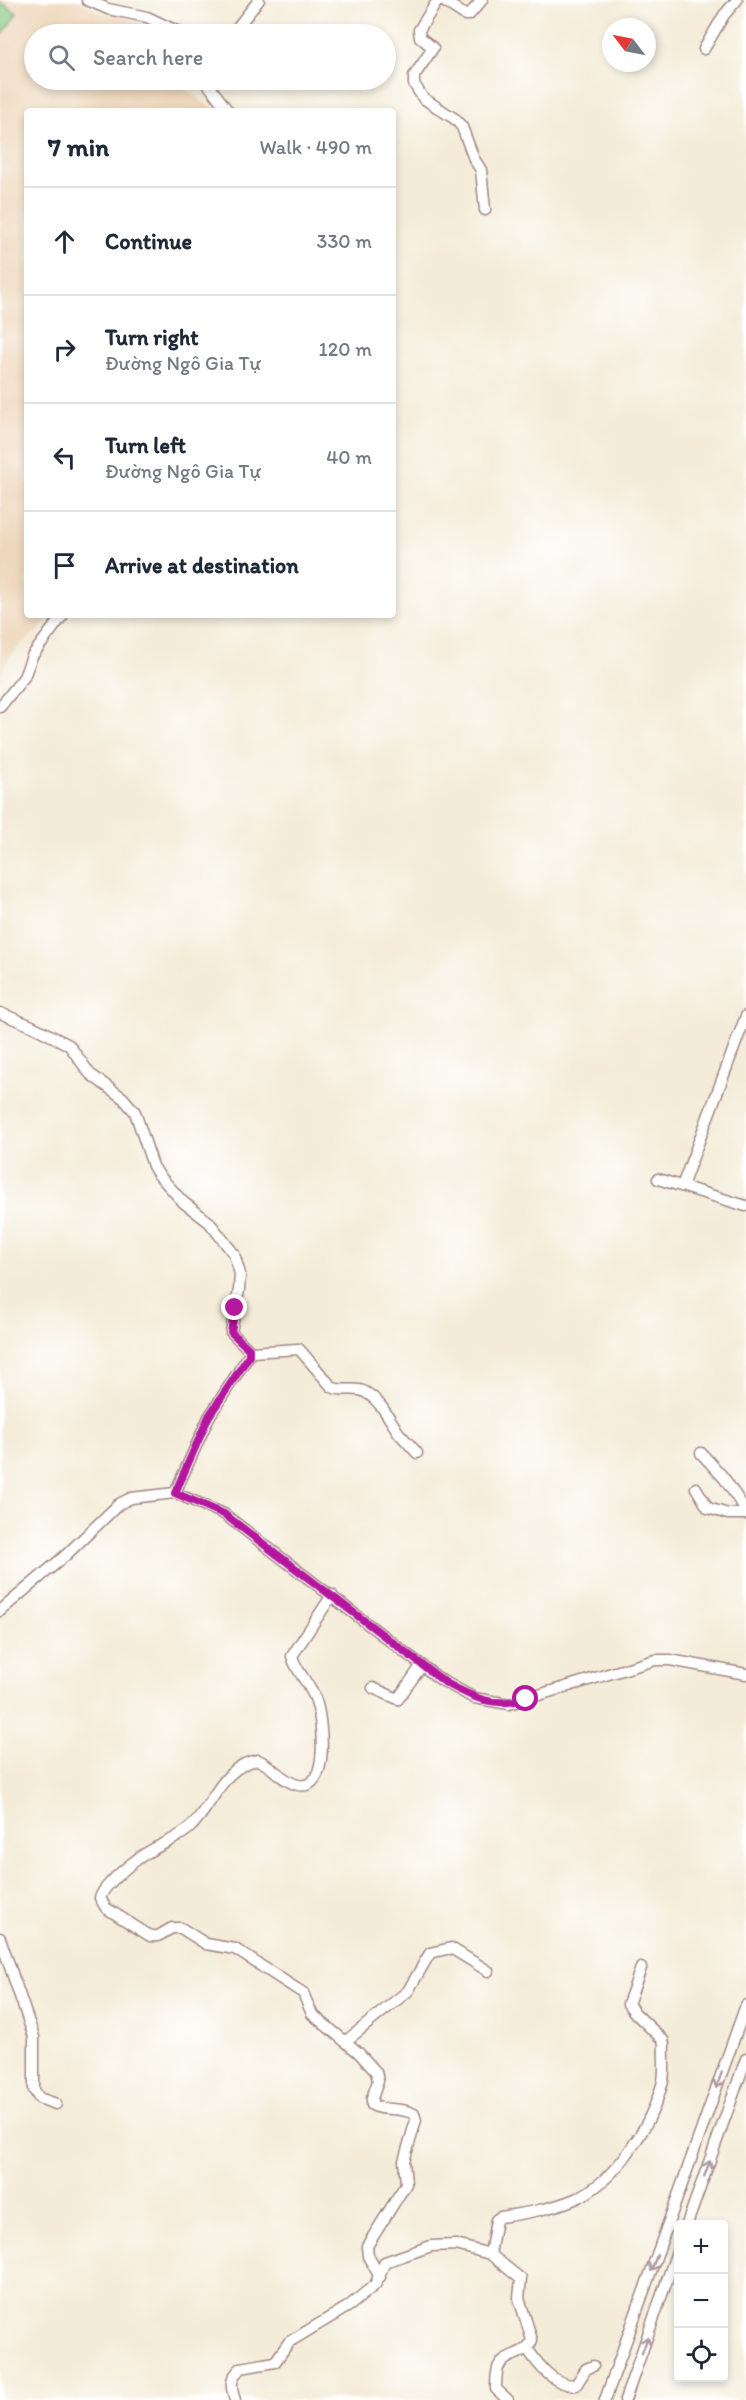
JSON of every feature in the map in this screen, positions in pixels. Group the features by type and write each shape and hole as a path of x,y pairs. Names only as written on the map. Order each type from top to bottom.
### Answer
{"street":[{"path":"87,0 108,9 147,17 162,24"},
{"path":"240,24 259,0"},
{"path":"482,0 474,12 469,15 465,15 440,0 419,30 420,37 433,48 414,76 414,84 423,98 455,119 462,127 474,159 481,170 485,210"},
{"path":"704,49 728,9 737,0"},
{"path":"212,90 226,108"},
{"path":"0,707 24,677 32,656 61,618"},
{"path":"0,1013 69,1045 90,1074 129,1105 139,1120 158,1174 183,1202 209,1222 231,1248 239,1269 239,1290 231,1332 251,1352 299,1349 332,1387 339,1390 360,1390 369,1395 386,1412 400,1435 417,1453"},
{"path":"682,1186 746,1016"},
{"path":"658,1179 746,1206"},
{"path":"175,1493 209,1416 251,1352"},
{"path":"696,1488 708,1508 728,1514 746,1512 724,1479 701,1453"},
{"path":"0,1611 66,1555 119,1504 131,1498 175,1493 224,1514 446,1683 474,1698 509,1704 655,1660 670,1660 746,1674"},
{"path":"332,1595 292,1656 312,1691 318,1710 321,1760 320,1771 315,1780 307,1785 299,1785 289,1782 258,1760 244,1765 221,1785 189,1829 143,1856 106,1887 100,1898 106,1908 150,1936 158,1936 177,1927 210,1945 235,1949 303,1993 312,2014 359,2052 378,2076 372,2105 378,2108 402,2109 416,2117 404,2161 406,2184 367,2246 368,2256 380,2277"},
{"path":"373,1688 398,1699 422,1665"},
{"path":"0,1938 34,2037 34,2090 39,2098 56,2104"},
{"path":"346,2041 408,1991 430,1953 436,1950 451,1948 488,1971"},
{"path":"490,2254 496,2220 500,2217 545,2210 576,2198 597,2186 615,2169 633,2145 646,2122 663,2084 664,2044 663,2040 628,2004 641,1968"},
{"path":"605,2400 746,2005"},
{"path":"688,2220 746,2059"},
{"path":"235,2400 231,2384 232,2378 241,2368 275,2362 289,2342 354,2302 375,2285 383,2265 389,2259 430,2246 456,2245 490,2254 521,2279 519,2298 532,2340 527,2348 505,2360 499,2367 496,2389 508,2400"},
{"path":"625,2400 674,2260"},
{"path":"527,2348 542,2370 569,2385 576,2385 586,2369 593,2366"}],"shaded area":[{"path":"0,0 78,0 100,13 124,16 144,24 24,24 24,90 186,90 213,108 24,108 24,618 49,618 40,629 18,647 4,665 0,684"}],"green space":[{"path":"0,2 17,13 0,39"}],"route":[{"path":"235,1308 230,1327 231,1332 251,1352 209,1416 175,1493 224,1514 263,1541 446,1683 474,1698 499,1704 509,1704 526,1699"}]}
